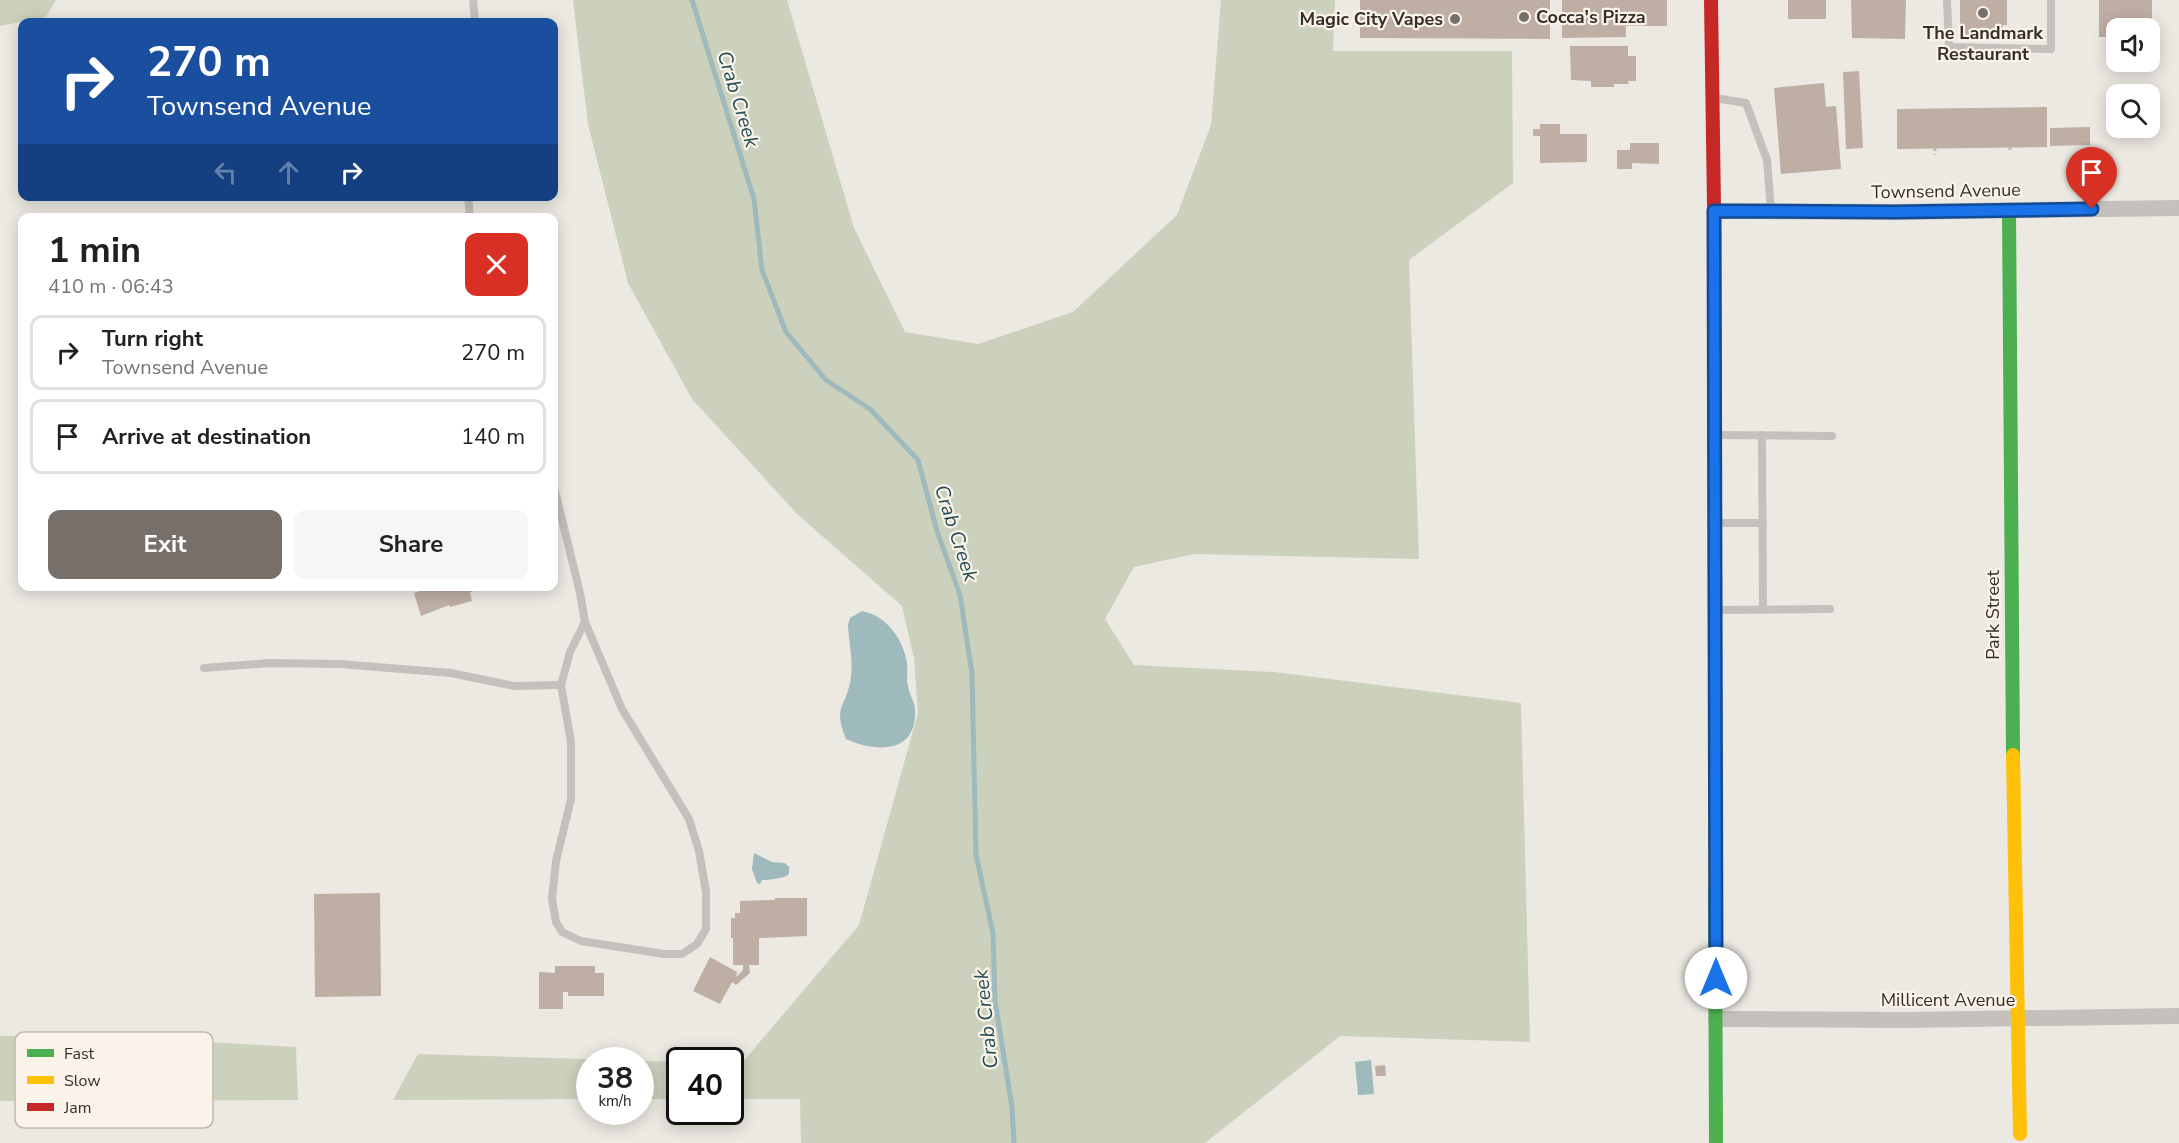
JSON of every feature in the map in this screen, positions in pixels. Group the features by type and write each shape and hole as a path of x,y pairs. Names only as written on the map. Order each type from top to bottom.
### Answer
{"street":[{"path":"1711,0 1714,211 1716,1143"},
{"name":"Townsend Avenue","path":"1714,211 2179,208"},
{"name":"Park Street","path":"2008,210 2012,695 2020,1134"},
{"name":"Millicent Avenue","path":"1716,1019 2018,1019 2179,1016"}],"lane":[{"path":"473,0 475,18"},
{"path":"1947,0 1949,47 2051,49 2051,0"},
{"path":"1712,98 1746,103 1767,160 1771,212"},
{"path":"1714,435 1832,436"},
{"path":"1762,435 1763,609"},
{"path":"558,503 585,622 622,710 689,819 699,851 706,892 706,929 697,944 682,954 664,954 581,941 562,932 556,922 552,899 556,861 571,799 571,742 561,685 570,652 585,622"},
{"path":"1715,523 1762,523"},
{"path":"1715,610 1830,609"},
{"path":"204,668 270,663 340,664 451,673 514,686 561,685"}],"path":[{"path":"2010,147 2010,153"},
{"path":"1935,148 1935,155"}],"green space":[{"path":"0,0 56,0 46,17 18,18 18,22 0,26"},
{"path":"573,0 787,0 854,228 905,332 978,344 1073,312 1177,215 1211,125 1221,0 1335,0 1333,51 1512,51 1513,183 1409,260 1419,559 1194,554 1134,567 1105,619 1134,665 1274,672 1521,703 1530,1042 1340,1036 1205,1143 801,1143 800,1099 744,1099 744,1060 859,925 918,713 914,658 902,606 797,514 692,399 628,283 588,124"},
{"path":"0,1036 15,1036 15,1101 0,1101"},
{"path":"213,1042 296,1047 298,1100 213,1100"},
{"path":"418,1054 576,1059 576,1099 393,1100"},
{"path":"654,1061 666,1062 666,1099 654,1099"}],"water":[{"path":"862,611 886,623 898,637 905,654 907,683 915,708 914,723 910,734 903,742 893,746 870,747 858,744 846,739 842,728 840,712 851,677 848,625 850,618"},
{"path":"754,853 772,862 785,863 789,867 789,874 757,883 752,869"},
{"path":"1371,1060 1374,1094 1358,1095 1355,1062"}],"building":[{"path":"1360,0 1550,0 1550,39 1360,38"},
{"path":"1562,0 1667,0 1667,26 1626,26 1626,37 1562,38"},
{"path":"1788,0 1826,0 1826,19 1788,19"},
{"path":"1851,0 1906,0 1905,39 1852,38"},
{"name":"The Landmark Restaurant","path":"1960,0 2007,0 2007,25 2003,25 2003,37 1960,37"},
{"path":"2099,0 2152,0 2152,18 2106,18 2106,37 2099,37"},
{"path":"1570,46 1628,46 1628,56 1636,56 1636,81 1628,81 1629,84 1614,84 1614,87 1591,87 1591,81 1571,80"},
{"path":"1859,71 1863,148 1846,149 1843,72"},
{"path":"1824,83 1826,107 1836,106 1841,169 1781,174 1774,88"},
{"path":"2047,107 2047,147 1897,149 1897,109"},
{"path":"1540,124 1560,124 1560,134 1587,134 1587,162 1540,163 1540,136 1533,136 1533,129 1540,129"},
{"path":"2090,127 2090,145 2050,146 2050,128"},
{"path":"1630,143 1659,143 1659,164 1632,163 1632,169 1617,169 1617,150 1630,150"},
{"path":"474,591 470,592 472,601 450,607 449,605 421,616 414,593"},
{"path":"380,893 381,996 315,997 314,894"},
{"path":"775,898 807,898 807,936 759,938 759,965 749,965 750,973 736,985 732,982 720,1004 693,991 710,957 737,972 736,977 743,970 743,965 733,965 733,938 731,938 731,918 735,918 735,913 740,913 740,901 775,900"},
{"path":"555,966 595,966 595,973 604,973 604,996 568,996 568,992 563,992 563,1009 539,1009 539,972 555,973"},
{"path":"1385,1065 1386,1076 1376,1076 1375,1066"}],"waterway":[{"name":"Crab Creek","path":"692,0 754,199 762,270 786,332 826,380 870,409 918,460 937,531 960,595 972,673 976,855 993,933 995,1001 1012,1107 1014,1143"}],"traffic: fast":[{"path":"1714,206 1715,640"},
{"path":"2009,210 2013,755"},
{"path":"1715,886 1716,1143"}],"traffic: slow":[{"path":"1715,640 1715,886"},
{"path":"2013,755 2020,1134"}],"traffic: jam":[{"path":"1711,0 1714,206"}],"place":[{"name":"The Landmark Restaurant","path":"1983,13"},
{"name":"Cocca's Pizza","path":"1524,17"},
{"name":"Magic City Vapes","path":"1455,19"}],"route":[{"path":"1716,978 1714,211 1894,212 2092,209"}]}
